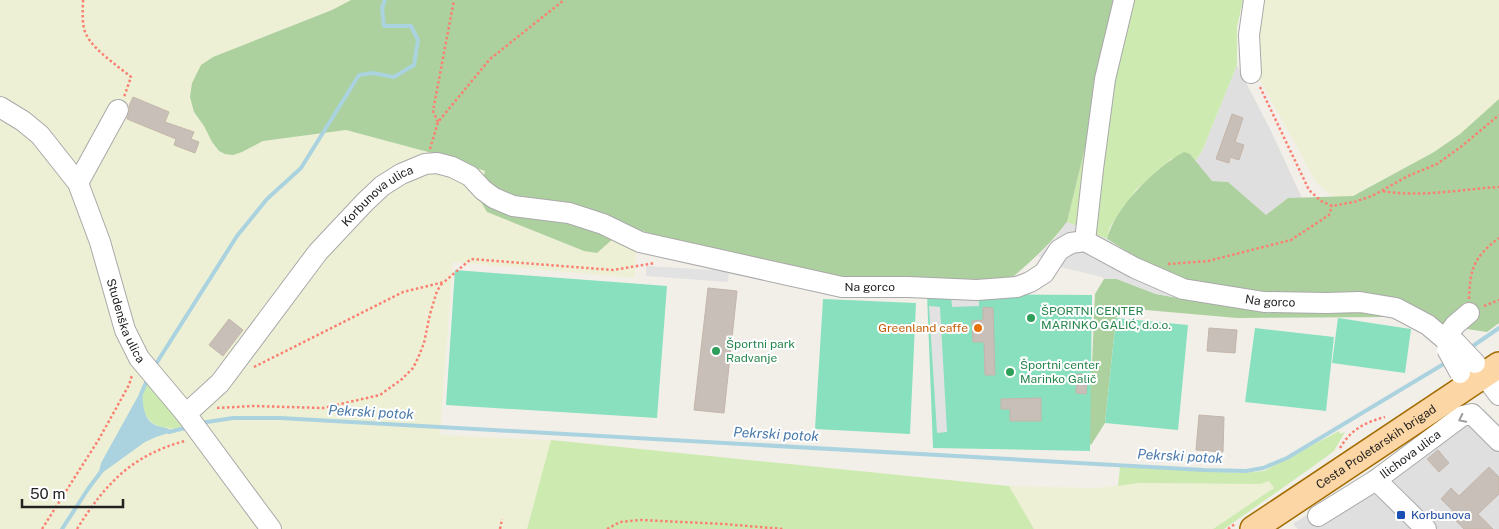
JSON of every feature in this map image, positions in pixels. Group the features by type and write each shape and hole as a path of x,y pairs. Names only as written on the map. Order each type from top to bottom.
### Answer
{"main road":[{"name":"Cesta Proletarskih brigad","path":"1253,529 1477,373"}],"street":[{"path":"1085,241 1092,169 1105,79 1124,0"},
{"path":"1251,73 1249,35 1254,0"},
{"name":"Studenška ulica","path":"0,107 23,121 40,135 78,183 100,242 126,330 148,367 192,418 272,529"},
{"path":"78,183 118,110"},
{"name":"Korbunova ulica","path":"192,418 318,252 382,186 401,174 425,164 437,163 452,167 470,176 483,190 494,198 513,206 569,213 603,224 640,242"},
{"name":"Na gorco","path":"640,242 842,287 977,290 1017,287 1030,282 1044,273 1059,250 1071,243 1085,241 1134,268 1183,289 1264,302 1360,302 1396,308 1424,322 1449,343"},
{"path":"1469,312 1455,325 1449,343 1499,395"},
{"name":"Ilichova ulica","path":"1318,516 1376,480 1462,416 1472,414 1499,440"},
{"path":"1376,480 1426,529"}],"path":[{"path":"83,0 83,20 87,36 103,54 131,77 118,110"},
{"path":"438,122 433,111 454,0"},
{"path":"425,164 438,122 490,59 564,0"},
{"path":"1251,73 1265,96 1309,190 1321,201 1332,206 1354,202 1383,191 1408,176 1437,164 1462,146 1499,114"},
{"path":"1383,191 1393,193 1499,187"},
{"path":"1162,265 1208,261 1291,240 1330,215 1332,206"},
{"path":"1469,312 1470,276 1475,262 1499,238"},
{"path":"77,529 100,495 116,477 162,447 192,439 192,418 211,408 275,406 315,409 380,396 413,368 424,343 437,291 444,282 471,259 613,270 666,260 670,249"},
{"path":"250,369 403,292 444,282"},
{"path":"42,529 82,466 129,385 148,367"},
{"path":"500,529 502,519"},
{"path":"607,529 620,522 641,520 783,529"}],"shaded area":[{"path":"1237,65 1271,131 1302,198 1288,198 1266,216 1228,182 1212,181 1195,161 1202,151"},
{"path":"1067,222 1107,239 1210,304 1156,294 1117,279 1104,279 1056,266 1038,256"},
{"path":"646,266 729,271 728,282 646,276"},
{"path":"951,295 979,295 979,306 952,307"},
{"path":"929,306 940,307 947,432 937,433"},
{"path":"1484,409 1499,424 1499,529 1298,529 1293,524 1345,490 1408,460"}],"green space":[{"path":"0,0 351,0 332,10 213,57 201,65 194,112 212,142 242,152 263,141 346,130 428,152 485,171 478,197 487,212 584,251 597,253 623,230 637,229 635,278 453,262 440,435 551,440 527,529 0,529"},
{"path":"351,0 1121,0 1067,222 1031,261 1007,282 855,278 805,271 695,249 637,229 623,230 597,253 584,251 487,212 478,197 485,171 428,152 346,130 263,141 233,155 219,151 194,112 190,97 192,83 201,65 213,57 332,10"},
{"path":"1121,0 1243,0 1237,27 1237,65 1202,151 1195,161 1190,154 1171,159 1136,190 1110,227 1107,239 1067,222"},
{"path":"1256,0 1499,0 1499,99 1460,134 1434,152 1352,196 1333,197 1316,182 1254,69"},
{"path":"1499,99 1499,323 1487,332 1386,317 1237,318 1123,308 1116,318 1105,423 1091,445 1083,436 1092,365 1095,294 1104,279 1117,279 1156,294 1209,303 1107,239 1111,227 1127,201 1161,167 1184,152 1190,154 1212,181 1228,182 1266,215 1288,198 1353,196 1434,152 1460,134"},
{"path":"455,270 667,286 657,418 446,405"},
{"name":"Športni center Marinko Galič","path":"927,294 1092,295 1090,451 933,448"},
{"path":"823,299 916,303 910,434 815,429"},
{"path":"1116,318 1188,325 1178,430 1105,423"},
{"path":"1338,318 1411,329 1405,373 1332,363"},
{"path":"1255,328 1334,337 1326,411 1245,402"},
{"path":"147,383 169,401 182,427 174,429 156,425 146,416 143,396"},
{"path":"1339,431 1340,434 1345,432 1334,451 1224,529 1213,529 1274,488 1269,481 1260,484 1138,483 1118,486 1120,467 1243,473 1264,471"},
{"path":"551,440 1009,486 1034,529 527,529"},
{"path":"1269,480 1274,488 1213,529 1034,529 1009,486 1097,488 1138,483 1260,484"}],"water":[{"path":"142,389 146,416 153,424 168,428 172,432 145,442 102,473 99,472 101,463"}],"building":[{"path":"133,97 169,112 165,122 194,132 191,139 199,142 195,153 174,145 176,139 127,119"},
{"path":"1232,114 1243,118 1235,142 1244,145 1239,160 1230,157 1229,163 1216,159"},
{"name":"Športni park Radvanje","path":"708,288 737,291 724,413 694,410"},
{"path":"983,307 993,308 995,375 985,375 984,342 973,342 972,321 983,320"},
{"path":"229,319 243,330 223,356 209,345"},
{"path":"1209,328 1237,330 1235,353 1207,351"},
{"path":"1077,374 1088,375 1086,394 1076,393"},
{"path":"1041,398 1041,421 1010,421 1010,409 1001,409 1001,399"},
{"path":"1199,415 1224,417 1223,452 1196,450"},
{"path":"1438,450 1449,463 1439,472 1427,459"},
{"path":"1489,467 1499,477 1499,494 1478,514 1493,529 1464,529 1455,520 1458,516 1441,499 1451,488 1459,496"}],"waterway":[{"path":"154,367 237,236 267,199 301,168 359,75 373,73 394,77 414,65 418,40 411,26 384,26 382,8 385,0"},
{"name":"Pekrski potok","path":"1470,348 1499,328"},
{"name":"Pekrski potok","path":"200,423 233,418 280,418 1246,471 1263,468 1287,458 1447,362"},
{"path":"141,394 148,378"},
{"name":"Pekrski potok","path":"169,432 189,427"},
{"name":"Pekrski potok","path":"62,529 103,469"}],"place":[{"name":"ŠPORTNI CENTER MARINKO GALIĆ, d.o.o.","path":"1031,318"},
{"name":"Greenland caffe","path":"978,328"},
{"name":"Športni park Radvanje","path":"716,351"},
{"name":"Športni center Marinko Galič","path":"1010,372"},
{"name":"Korbunova","path":"1401,515"}]}
